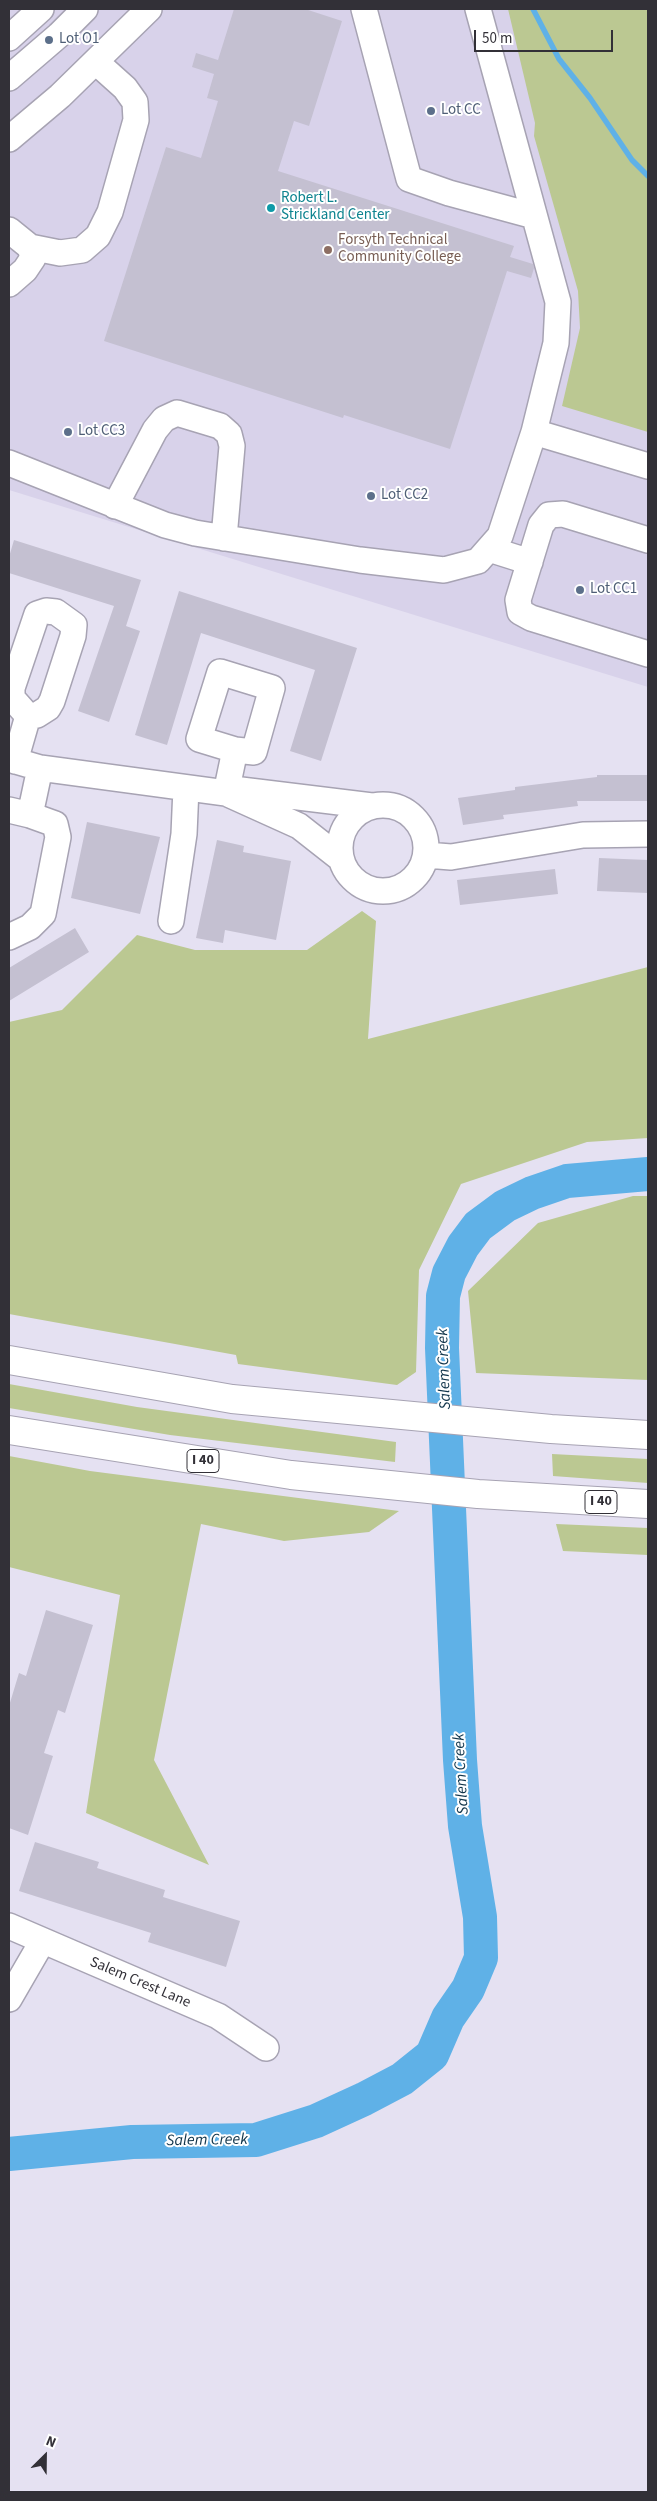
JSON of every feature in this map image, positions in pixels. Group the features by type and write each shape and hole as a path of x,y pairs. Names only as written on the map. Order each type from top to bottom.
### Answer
{"highway":[{"path":"9,1360 232,1400 551,1429 648,1435"},
{"path":"551,1429 608,1416 648,1418"},
{"name":"I 40","path":"9,1430 291,1475 554,1500 648,1504"}],"street":[{"path":"9,38 42,9"},
{"path":"9,78 59,36 85,9"},
{"path":"9,139 60,96 149,9"},
{"path":"364,9 409,178 449,193 534,216"},
{"path":"9,463 165,525 224,538 360,560 444,570 478,561 500,536 534,432 556,343 558,302 478,9"},
{"path":"9,230 30,248 60,253 82,250 98,236 110,212 136,120 135,102 124,88 96,62"},
{"path":"9,284 25,270 33,258 30,248"},
{"path":"115,506 155,430 164,419 177,413 220,426 229,434 232,446 224,538"},
{"path":"534,432 648,466"},
{"path":"648,540 564,514 549,515 541,526 518,600 520,612 531,618 648,654"},
{"path":"489,549 530,562"},
{"path":"28,716 12,760 40,768 226,793 299,826 341,859"},
{"path":"226,793 235,750"},
{"path":"9,937 30,927 43,914 58,837 55,824 19,812 40,768"},
{"path":"171,921 184,834 186,788"},
{"path":"226,793 239,790 400,808 412,816 421,827 426,840 426,854 422,869 413,881 400,889 386,892 371,890 357,884 347,873 341,859 339,846 346,827 360,812 372,806"},
{"path":"426,854 452,857 583,835 648,834"},
{"name":"Salem Crest Lane","path":"9,1926 42,1942 218,2016 266,2048"},
{"path":"9,1999 42,1942"}],"shaded area":[{"name":"Forsyth Technical Community College","path":"9,9 648,9 648,687 9,490"}],"green space":[{"path":"508,9 648,9 648,432 562,406 580,328 578,291 534,136 535,123"},
{"path":"362,911 376,921 368,1039 648,967 648,1138 587,1142 461,1184 419,1270 416,1372 397,1385 238,1364 236,1355 9,1314 9,1022 62,1010 137,935 195,950 307,950"},
{"path":"633,1196 648,1196 648,1380 476,1373 468,1291 538,1223"},
{"path":"9,1384 137,1407 396,1442 395,1462 170,1435 9,1408"},
{"path":"552,1454 648,1459 648,1483 553,1476"},
{"path":"9,1456 90,1471 399,1511 369,1532 284,1541 201,1524 154,1760 209,1865 86,1813 120,1595 9,1567"},
{"path":"556,1524 648,1528 648,1555 563,1551"}],"building":[{"name":"Robert L. Strickland Center","path":"234,9 305,9 342,21 309,126 294,121 278,171 514,246 510,257 533,264 534,268 531,278 507,271 450,449 344,415 343,418 104,341 166,147 201,158 218,101 207,98 214,74 192,67 196,53 218,60"},
{"path":"14,540 141,580 126,626 140,631 109,722 78,711 114,606 9,573 9,557"},
{"path":"179,591 357,648 321,761 290,751 315,670 201,633 167,745 135,735"},
{"path":"597,775 648,775 648,801 577,801 578,806 503,815 504,819 463,825 458,798 515,790 515,787 597,777"},
{"path":"87,822 160,837 140,914 71,898"},
{"path":"217,840 244,846 243,852 291,861 276,940 225,930 223,943 196,938"},
{"path":"599,858 648,860 648,893 597,891"},
{"path":"555,869 558,894 460,905 457,880"},
{"path":"75,928 89,952 9,1001 9,968"},
{"path":"46,1610 93,1625 65,1713 58,1710 44,1753 53,1756 28,1835 9,1828 9,1706 19,1673 26,1676"},
{"path":"35,1842 99,1862 97,1868 165,1890 163,1897 240,1921 226,1967 148,1942 151,1933 19,1891"}],"waterway":[{"path":"533,9 559,59 590,98 632,160 648,176"},
{"name":"Salem Creek","path":"9,2154 132,2142 256,2140 316,2121 364,2099 402,2079 432,2055 448,2018 468,1989 481,1958 480,1917 465,1826 460,1760 442,1348 443,1296 449,1273 463,1246 478,1226 505,1206 532,1193 567,1181 648,1174"}],"place":[{"name":"Lot O1","path":"49,40"},
{"name":"Lot CC","path":"431,111"},
{"name":"Robert L. Strickland Center","path":"271,208"},
{"name":"Forsyth Technical Community College","path":"328,250"},
{"name":"Lot CC3","path":"68,432"},
{"name":"Lot CC2","path":"371,496"},
{"name":"Lot CC1","path":"580,590"}]}
